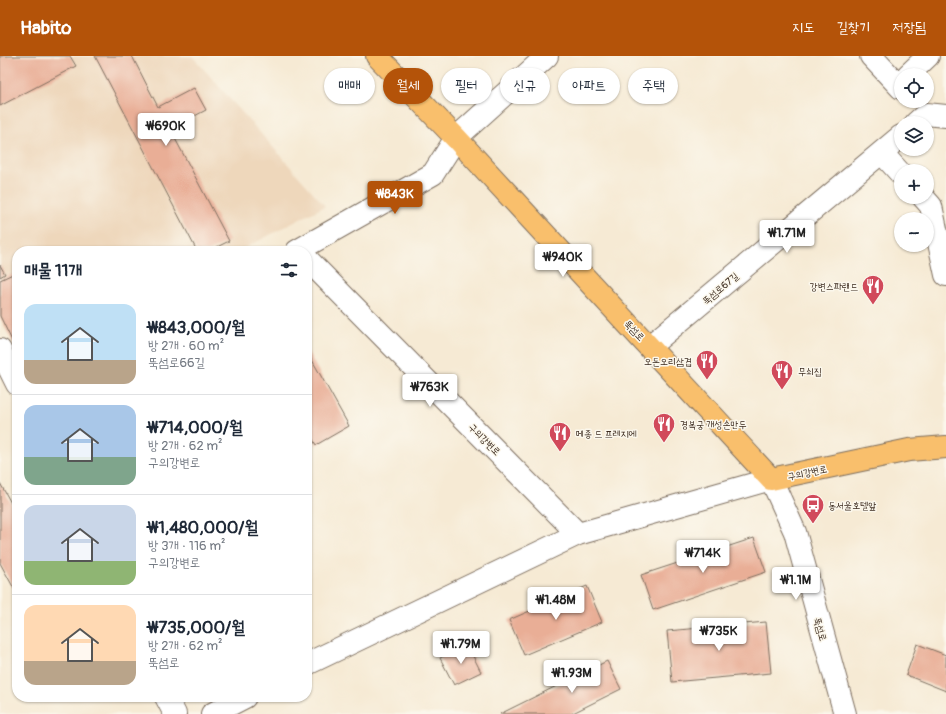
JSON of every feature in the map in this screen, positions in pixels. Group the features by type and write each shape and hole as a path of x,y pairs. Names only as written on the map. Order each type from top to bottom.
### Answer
{"main road":[{"name":"뚝섬로","path":"377,56 456,138 650,346 771,480"},
{"name":"구의강변로","path":"771,480 909,450 946,447"}],"street":[{"path":"312,246 433,174 456,138 547,56"},
{"path":"871,56 894,76"},
{"path":"916,68 928,56"},
{"name":"뚝섬로67길","path":"650,346 894,142"},
{"path":"882,153 894,166"},
{"path":"933,204 946,276"},
{"name":"구의강변로","path":"312,264 578,534"},
{"path":"0,350 12,383"},
{"name":"구의강변로","path":"312,662 578,534 771,480"},
{"name":"뚝섬로","path":"771,480 795,532 845,714"},
{"path":"169,702 175,714"},
{"path":"212,714 240,705"}],"shaded area":[{"path":"0,56 192,56 325,206 249,246 12,246 12,343 0,318"}],"building":[{"path":"0,56 70,56 76,66 0,106"},
{"path":"95,56 132,56 158,107 194,88 206,110 170,129 229,241 219,246 194,246"},
{"path":"0,265 5,274 0,277"},
{"path":"12,274 12,341 0,316 0,280"},
{"path":"312,360 349,426 316,445 312,438"},
{"path":"0,483 12,505 12,585 0,563"},
{"path":"754,538 766,572 653,610 641,575"},
{"path":"587,586 602,622 524,655 509,620"},
{"path":"766,622 771,673 672,682 667,631"},
{"path":"467,644 481,672 454,685 440,658"},
{"path":"917,644 946,655 946,691 906,675"},
{"path":"607,661 621,689 571,714 500,714"}],"place":[{"name":"강변스파랜드","path":"873,306"},
{"name":"오돈오리삼겹","path":"707,380"},
{"name":"무쇠집","path":"782,390"},
{"name":"경복궁 개성손만두","path":"664,444"},
{"name":"메종 드 프레지에","path":"560,452"},
{"name":"동서울호텔앞","path":"813,524"}]}
